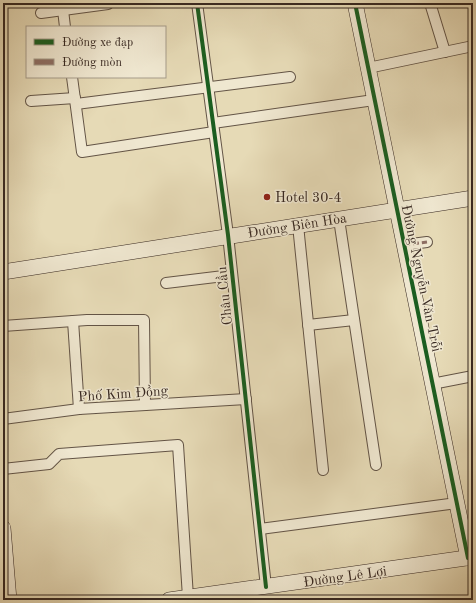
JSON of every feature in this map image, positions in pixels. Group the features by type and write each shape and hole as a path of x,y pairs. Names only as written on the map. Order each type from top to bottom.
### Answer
{"street":[{"name":"Châu Cầu","path":"198,3 228,236 266,587"},
{"name":"Đường Nguyễn Văn Trỗi","path":"354,3 457,503 471,558"},
{"path":"430,3 445,52"},
{"path":"41,13 108,4"},
{"path":"63,10 65,26"},
{"path":"368,68 473,46"},
{"path":"31,101 75,101 290,77"},
{"path":"72,78 82,152 374,100"},
{"name":"Đường Biên Hòa","path":"3,272 473,198"},
{"path":"339,219 376,465"},
{"path":"298,225 323,470"},
{"path":"404,245 427,242"},
{"path":"166,283 232,275"},
{"path":"73,320 79,409"},
{"path":"3,326 73,320 144,320 145,405"},
{"path":"308,325 354,320"},
{"path":"432,384 473,376"},
{"name":"Phố Kim Đồng","path":"3,419 79,409 246,399"},
{"path":"3,469 49,464 59,454 178,446 188,597"},
{"path":"260,529 457,503"},
{"path":"3,528 9,600"},
{"name":"Đường Lê Lợi","path":"169,600 188,597 238,595 266,587 471,558"}],"marked path":[{"path":"404,245 427,242"}],"cycle path":[{"path":"197,3 228,235 266,587"},
{"path":"355,3 468,558"}],"place":[{"name":"Hotel 30-4","path":"267,197"}]}
